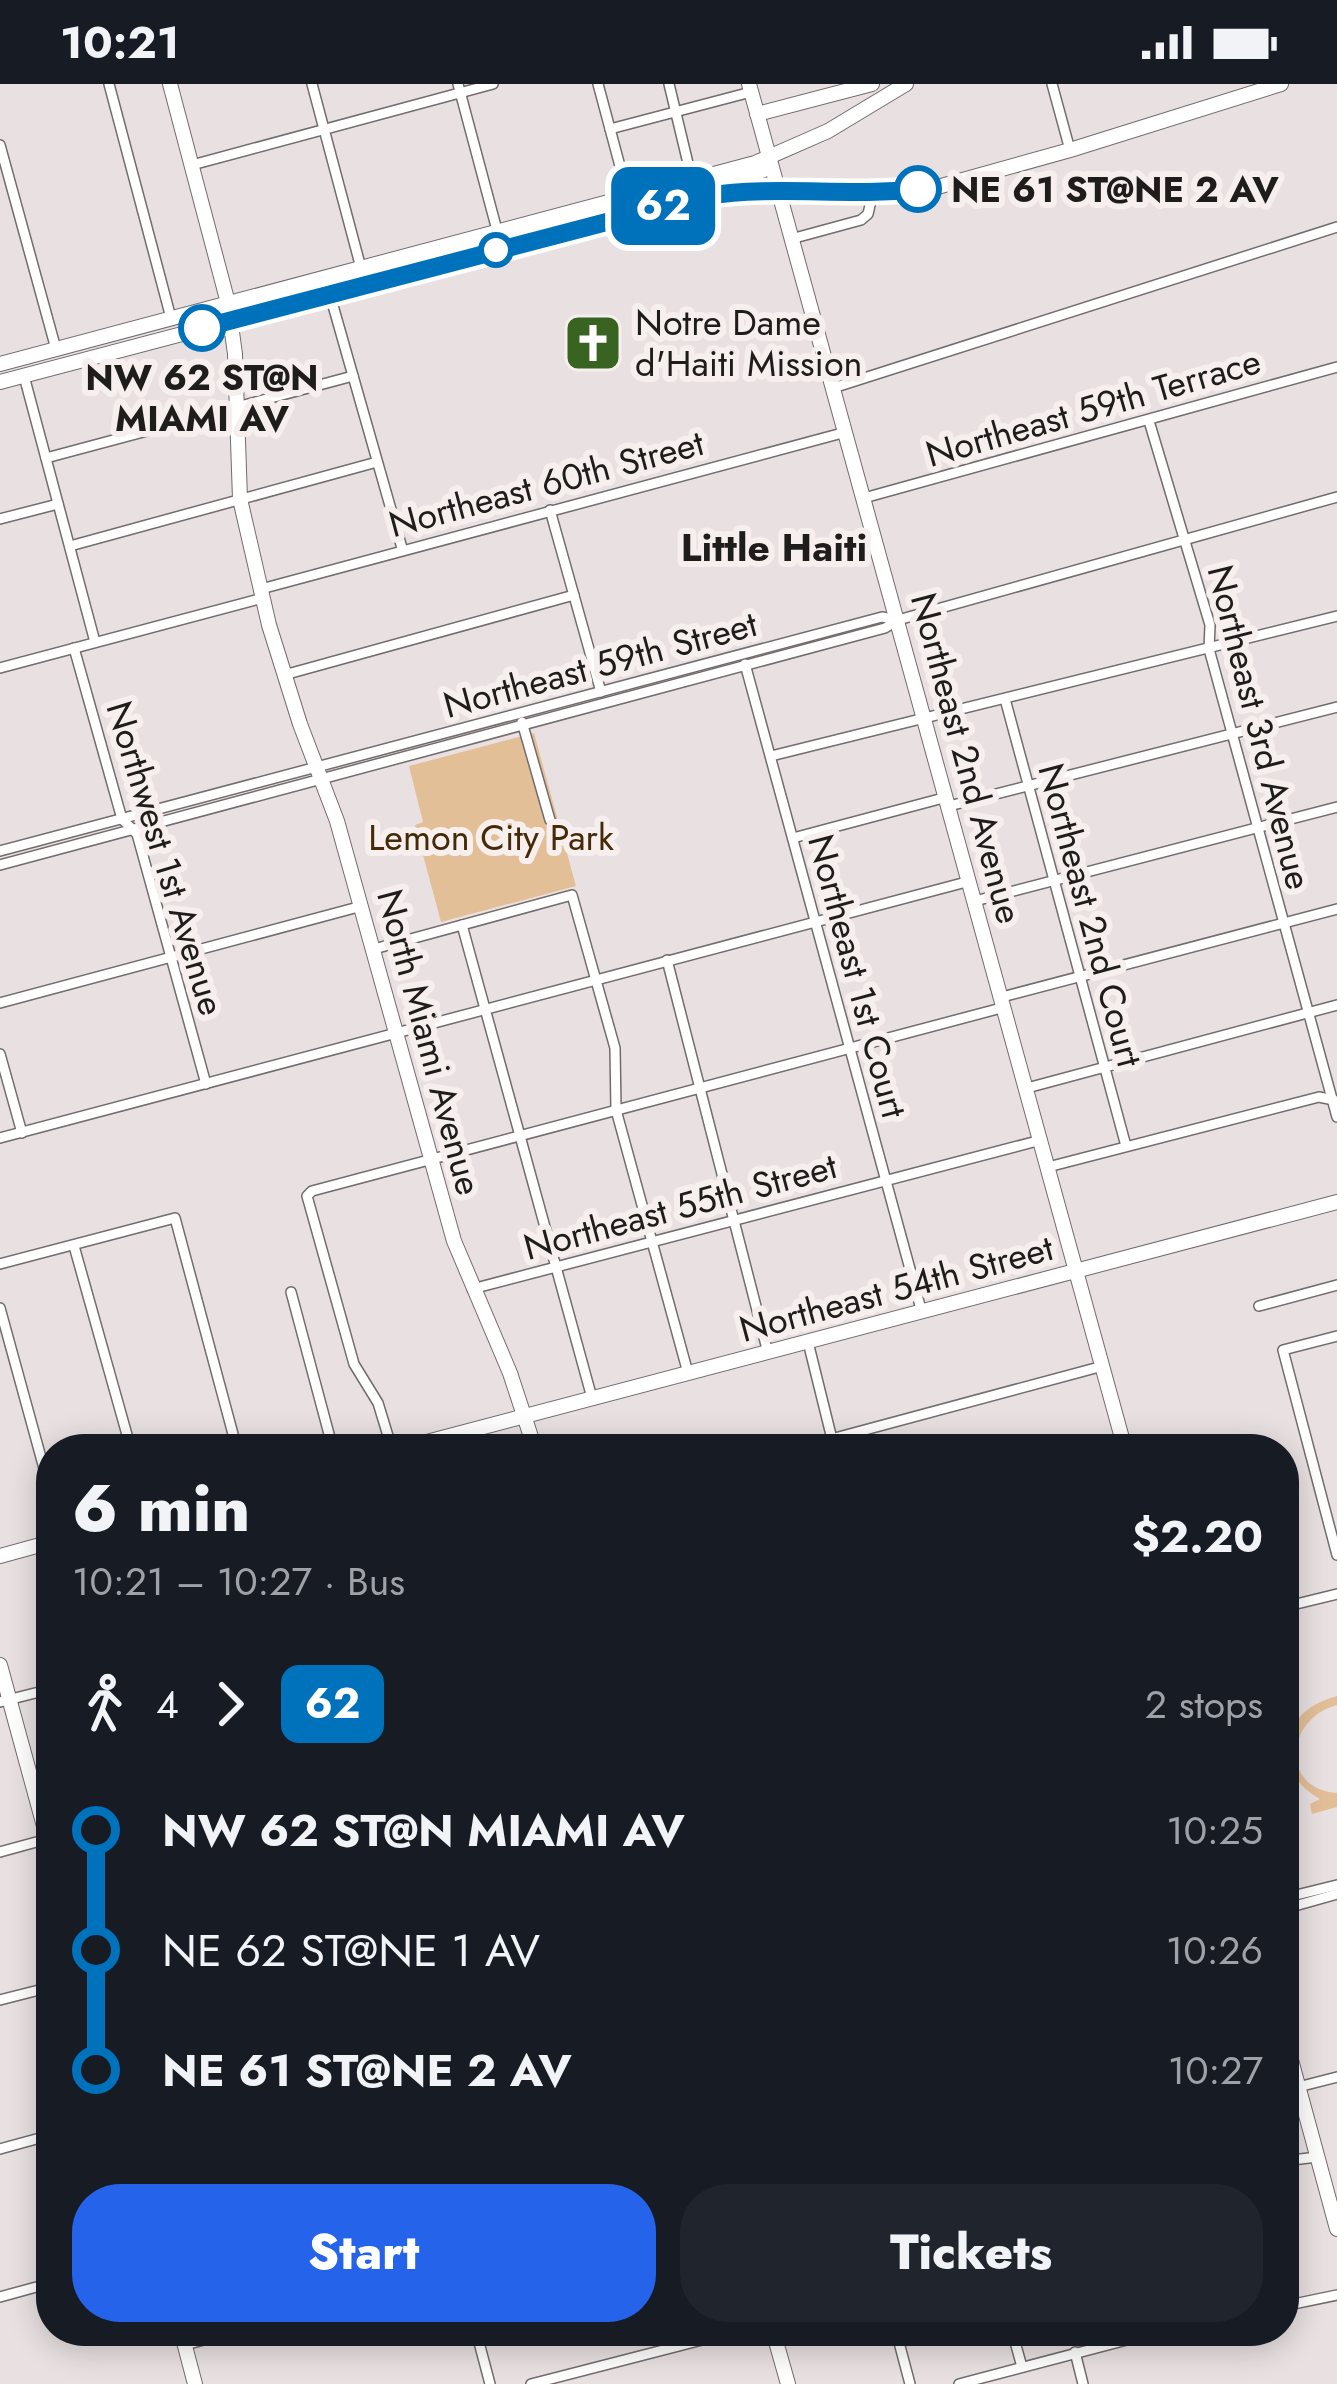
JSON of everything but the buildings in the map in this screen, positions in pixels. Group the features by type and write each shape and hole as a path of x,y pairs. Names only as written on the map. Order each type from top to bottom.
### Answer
{"main road":[{"name":"North Miami Avenue","path":"170,84 228,303 240,499 262,593 284,675 362,905 454,1241 530,1434"},
{"path":"757,114 872,84"},
{"path":"0,364 769,158 906,84"},
{"path":"683,200 777,188 873,192 966,181 1281,84"},
{"name":"Northeast 2nd Avenue","path":"750,88 1121,1434"},
{"path":"0,382 683,200 758,173 769,158"},
{"name":"Northeast 54th Street","path":"455,1434 1337,1202"},
{"path":"0,1556 36,1546"},
{"path":"0,1665 5,1701 36,1799"},
{"path":"1299,2090 1317,2157 1332,2190 1337,2229"},
{"path":"185,2346 195,2384"},
{"path":"777,2346 788,2384"}],"street":[{"path":"109,84 171,318"},
{"path":"312,84 365,285"},
{"path":"192,164 459,88 493,84"},
{"path":"598,84 628,196"},
{"path":"669,84 692,180"},
{"path":"1052,84 1070,150"},
{"path":"459,88 502,248"},
{"path":"610,129 750,88"},
{"path":"0,146 59,367"},
{"path":"791,239 861,220 868,214 873,192"},
{"path":"833,388 1337,226"},
{"path":"331,295 402,548"},
{"name":"Northeast 59th Terrace","path":"864,498 1337,367"},
{"path":"24,376 95,642"},
{"path":"46,458 353,376"},
{"name":"Northeast 3rd Avenue","path":"1149,421 1210,625 1209,649 1337,1117"},
{"name":"Northeast 60th Street","path":"0,668 402,548 846,432"},
{"path":"70,546 377,462"},
{"name":"Northeast 59th Street","path":"318,773 744,660 885,628 898,620 1337,497"},
{"path":"0,519 58,503"},
{"path":"550,510 602,697"},
{"path":"284,675 574,595"},
{"path":"771,756 1337,616"},
{"name":"Northwest 1st Avenue","path":"74,648 122,819 135,829 206,1084"},
{"name":"Northeast 1st Court","path":"744,660 922,1312"},
{"name":"Northeast 2nd Court","path":"1005,699 1126,1146"},
{"path":"793,838 1028,787 1337,706"},
{"path":"521,719 550,820"},
{"path":"0,851 318,773"},
{"path":"0,865 318,773"},
{"path":"975,901 1337,807"},
{"path":"0,1138 970,881"},
{"path":"374,949 572,895 615,1048 616,1109 688,1373"},
{"path":"0,1003 362,905"},
{"path":"390,1434 354,1364 307,1196 312,1191 852,1049 1078,977 1337,910"},
{"path":"462,926 592,1398"},
{"path":"667,960 768,1352"},
{"path":"1027,1088 1337,1004"},
{"path":"0,1054 22,1132"},
{"path":"1048,1167 1319,1097 1334,1100"},
{"name":"Northeast 55th Street","path":"472,1289 1041,1140"},
{"path":"0,1264 175,1219 233,1434"},
{"path":"74,1246 127,1434"},
{"path":"1259,1306 1337,1285"},
{"path":"291,1292 329,1434"},
{"path":"0,1309 36,1440"},
{"path":"1337,1336 1282,1349 1337,1556"},
{"path":"808,1342 831,1434"},
{"path":"850,1434 1102,1366"},
{"path":"1299,1603 1337,1594"},
{"path":"5,1701 36,1693"},
{"path":"0,1852 36,1846"},
{"path":"1299,1894 1337,1885"},
{"path":"1299,1905 1337,1894"},
{"path":"0,2000 36,1991"},
{"path":"1299,2086 1337,2077"},
{"path":"0,2149 36,2139"},
{"path":"1299,2159 1317,2157"},
{"path":"0,2296 36,2287"},
{"path":"1299,2303 1337,2295"},
{"path":"480,2346 490,2384"},
{"path":"531,2384 679,2346"},
{"path":"900,2346 910,2384"},
{"path":"1016,2346 1022,2367"},
{"path":"959,2384 1092,2346"},
{"path":"1075,2352 1083,2384"}],"green space":[{"name":"Lemon City Park","path":"534,733 576,886 441,922 415,825 423,822 409,766"},
{"path":"1337,1696 1337,1705 1307,1724 1299,1738 1299,1719 1318,1703"},
{"path":"1299,1769 1319,1789 1337,1793 1337,1807 1312,1814 1310,1804 1320,1799 1303,1787"}],"bus line":[{"name":"62","path":"202,328 706,196 777,188 918,189"}],"place":[{"name":"NE 61 ST@NE 2 AV","path":"918,189"},
{"name":"NW 62 ST@N MIAMI AV","path":"202,328"},
{"name":"Notre Dame d'Haiti Mission","path":"593,343"}],"district":[{"name":"Little Haiti","path":"774,547"}]}
